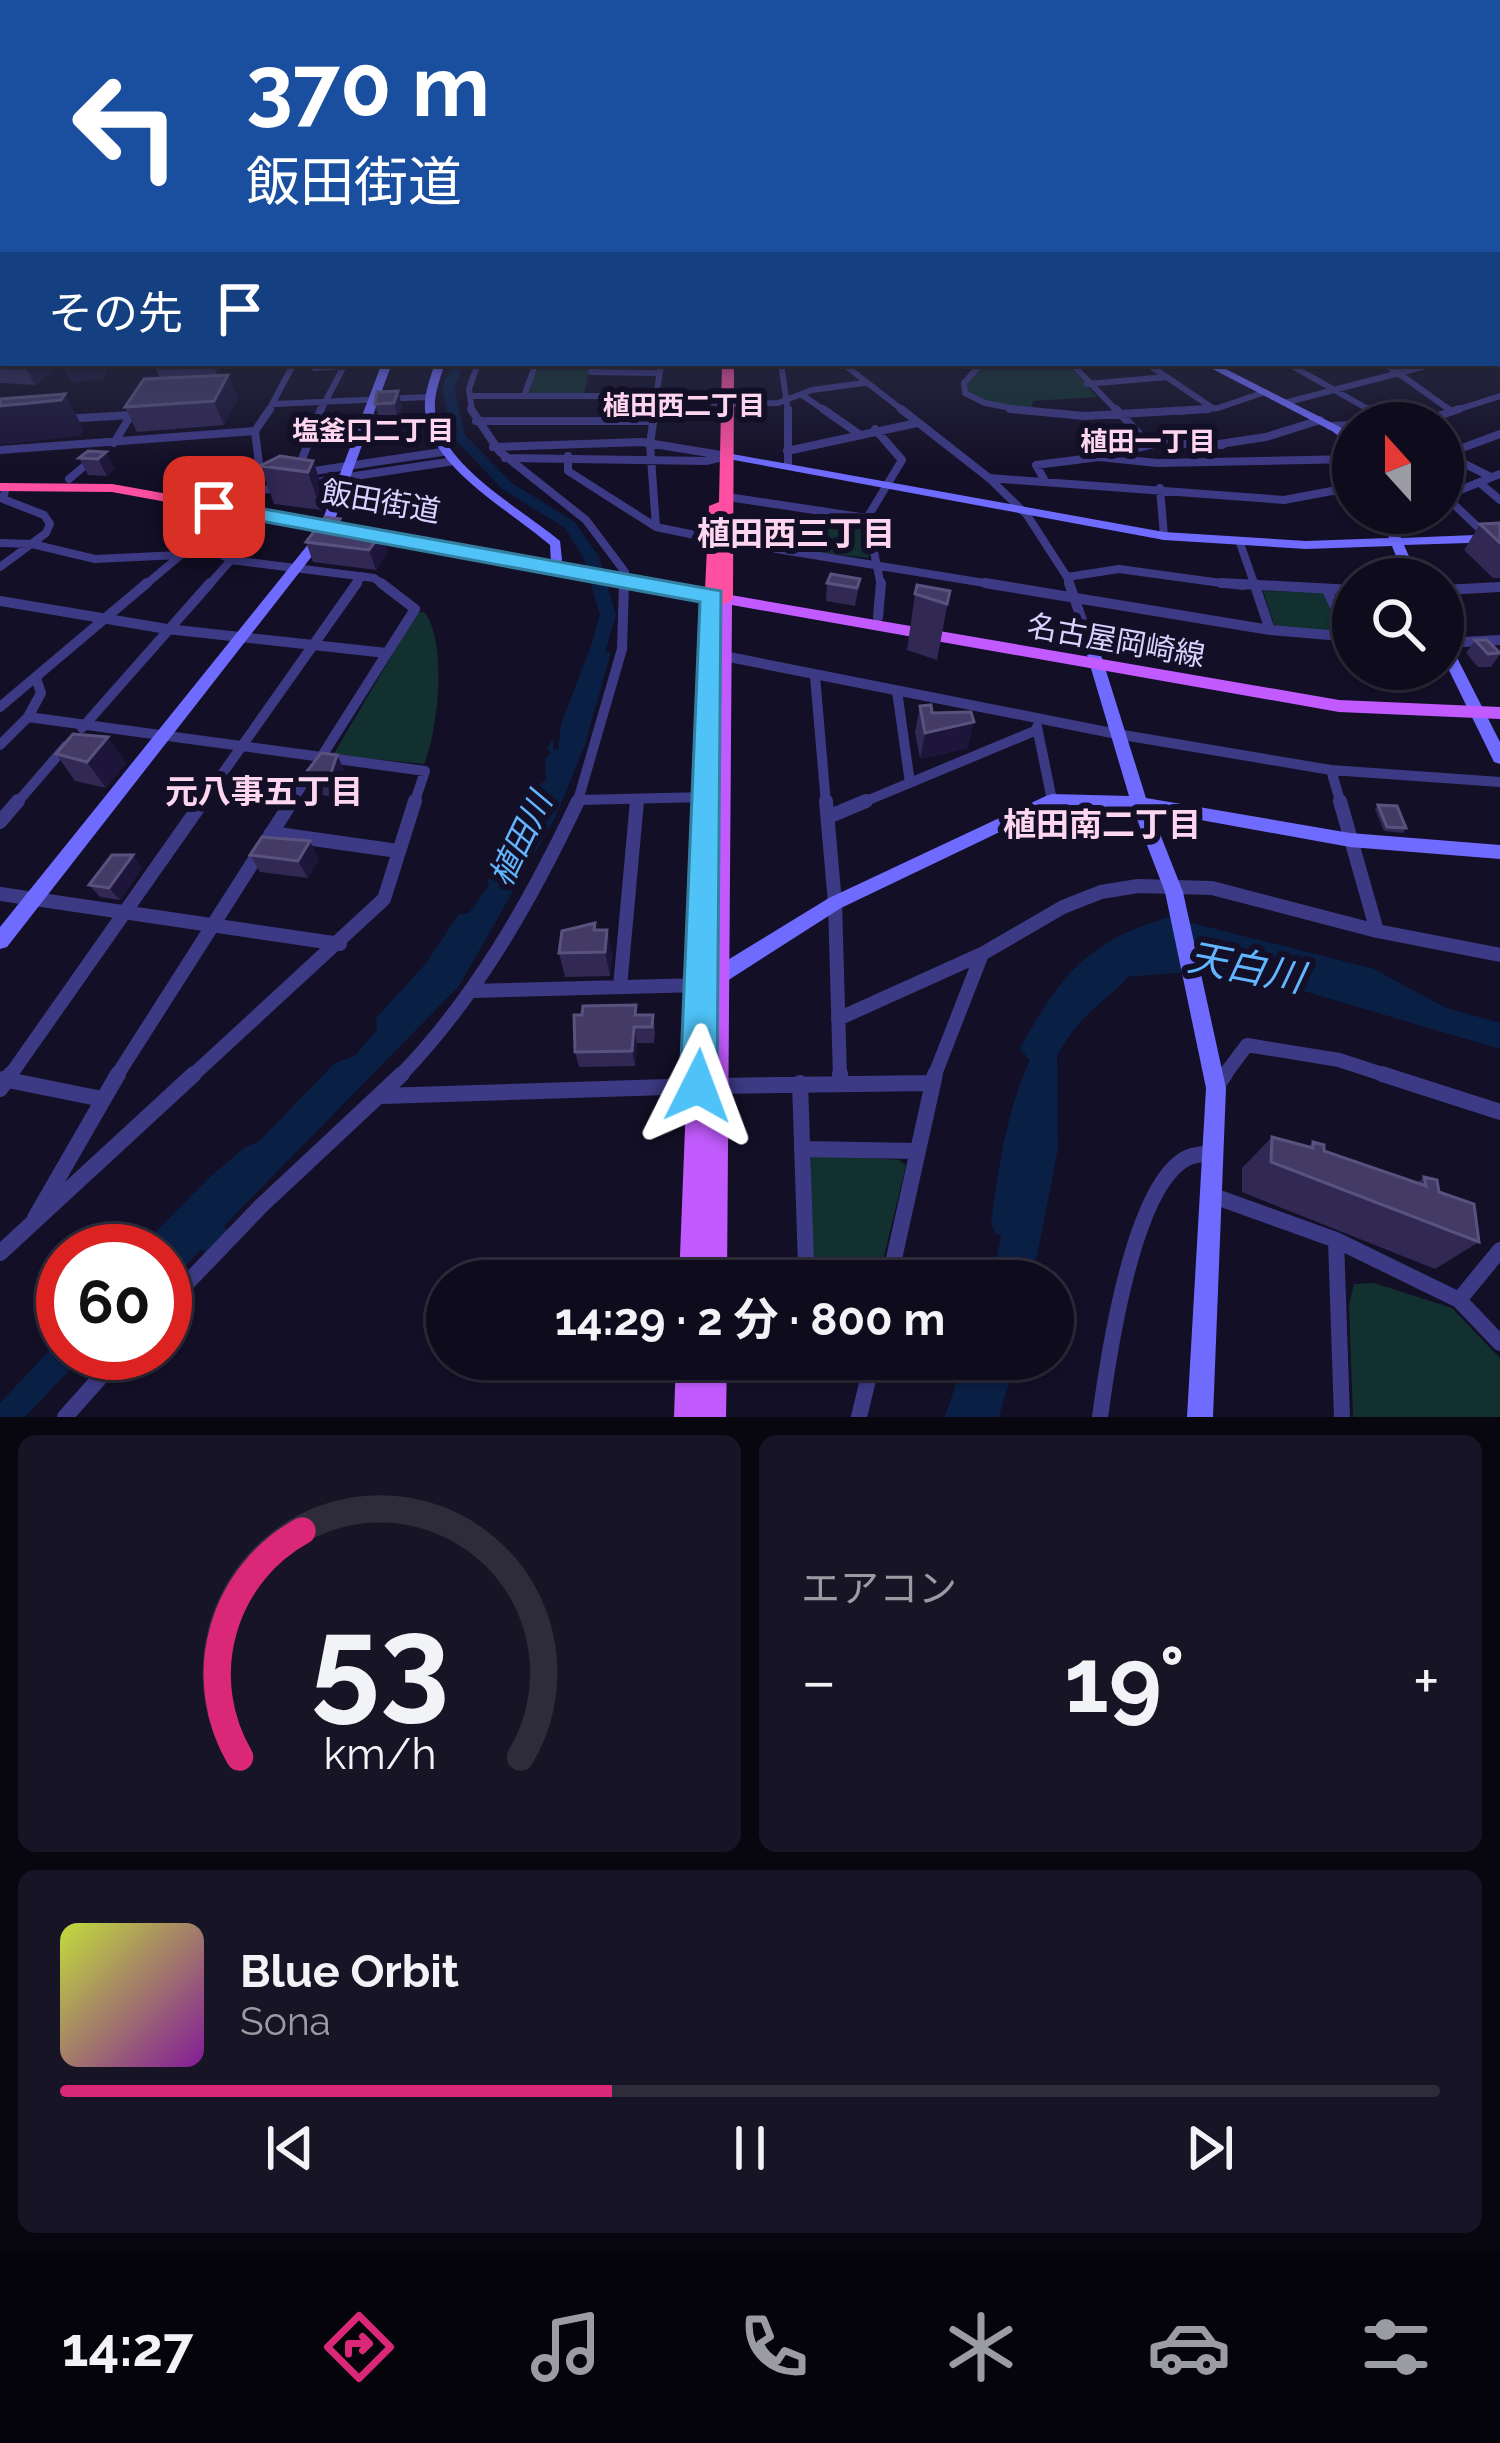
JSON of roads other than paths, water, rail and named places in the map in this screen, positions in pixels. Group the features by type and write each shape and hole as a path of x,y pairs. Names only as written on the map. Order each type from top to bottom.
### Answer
{"highway":[{"path":"718,366 722,404"},
{"path":"719,593 720,456 728,366"},
{"path":"720,456 728,497 721,540"},
{"name":"飯田街道","path":"2,485 69,479 112,482 719,593"},
{"name":"飯田街道","path":"2,485 112,488 236,502"}],"main road":[{"name":"名古屋岡崎線","path":"719,593 878,617 1339,706 1500,709"},
{"name":"名古屋岡崎線","path":"719,593 1095,660"},
{"path":"694,1260 712,980 724,656 719,593"},
{"path":"712,980 706,797 719,593"},
{"path":"707,1086 713,1260"},
{"path":"688,1417 689,1380"},
{"path":"712,1417 713,1380"}],"street":[{"path":"0,707 199,542 236,502 259,464 255,431 275,404 293,366"},
{"path":"311,366 344,366"},
{"path":"297,473 324,401 344,366"},
{"path":"0,941 327,523 386,366"},
{"path":"439,366 428,397 430,424 442,452 523,512 556,544 564,564"},
{"path":"192,1278 430,1045 471,991 546,869 579,800 622,650 618,575 607,539 493,447 476,421 470,381 477,366"},
{"path":"524,396 535,366"},
{"path":"782,366 788,399 787,458"},
{"path":"979,366 964,383 965,393 988,406 1058,415 1214,409 1265,392"},
{"path":"1073,366 1142,437 1222,445"},
{"path":"1151,366 1214,409"},
{"path":"1212,366 1332,428"},
{"path":"1294,366 1357,402"},
{"path":"1390,366 1440,402"},
{"path":"1288,402 1425,366"},
{"path":"845,367 989,478 1027,515 1067,577 1139,803 1172,888 1206,1024 1216,1088 1200,1417"},
{"path":"586,396 593,368 661,368 650,444 656,527"},
{"path":"1087,384 1166,376"},
{"path":"472,396 658,396 722,404 778,404 802,394 864,383"},
{"path":"802,394 859,434"},
{"path":"1464,406 1500,396"},
{"path":"275,404 428,397"},
{"path":"41,421 131,415 115,442 69,479"},
{"path":"476,421 654,422"},
{"path":"787,458 875,429 917,423"},
{"path":"1045,481 1036,465 1158,443 1222,445 1332,424"},
{"path":"875,429 902,460 867,518 883,594 878,617"},
{"path":"0,450 255,431"},
{"path":"1464,447 1500,434"},
{"path":"493,447 650,444 720,456"},
{"path":"236,502 348,470 442,452"},
{"path":"568,455 568,471 656,527 1270,630 1332,635"},
{"path":"1099,457 1157,463 1332,459"},
{"path":"505,458 787,458 887,486 1027,515 1164,536 1240,543 1496,541"},
{"path":"250,481 454,461"},
{"path":"1464,462 1496,476"},
{"path":"1464,489 1496,476"},
{"path":"989,478 1284,500 1332,491"},
{"path":"1480,483 1500,500"},
{"path":"0,567 50,524 44,515 3,499 2,485"},
{"path":"1160,488 1164,536"},
{"path":"728,497 867,518"},
{"path":"810,554 823,511"},
{"path":"1464,514 1496,541"},
{"path":"1394,534 1404,558"},
{"path":"30,1226 102,1099 416,609 374,578 231,560 199,542"},
{"path":"0,543 32,544 95,559 179,555"},
{"path":"1240,543 1270,630"},
{"path":"0,822 231,560"},
{"path":"1067,577 1119,569 1255,588 1332,590"},
{"path":"102,1099 2,1082 362,576"},
{"path":"1464,589 1500,587"},
{"path":"1328,590 1332,598"},
{"path":"1,602 167,629 386,653"},
{"path":"1464,643 1500,640"},
{"path":"724,656 1036,724 1330,770 1500,782"},
{"path":"815,676 835,903 839,1082"},
{"path":"0,745 28,717 41,693 36,678"},
{"path":"1464,684 1500,758"},
{"path":"897,691 910,783"},
{"path":"0,1253 384,899 425,771 28,717"},
{"path":"828,817 1036,724"},
{"path":"1036,724 1052,800"},
{"path":"1330,770 1377,931"},
{"path":"579,800 706,797"},
{"path":"620,987 637,799"},
{"path":"471,991 712,980 835,903 1052,800 1139,803 1350,840 1500,852"},
{"path":"271,833 398,851"},
{"path":"838,1019 1100,892 1212,888 1377,931 1500,955"},
{"path":"0,894 340,944"},
{"path":"893,1260 930,1083 956,1002 982,953"},
{"path":"1216,1088 1247,1045 1339,1060 1500,1112"},
{"path":"800,1083 806,1260"},
{"path":"380,1096 930,1083"},
{"path":"805,1149 915,1151"},
{"path":"1100,1417 1119,1297 1157,1191 1184,1159 1213,1153"},
{"path":"1211,1196 1336,1240 1459,1300 1500,1343"},
{"path":"1336,1240 1342,1417"},
{"path":"1459,1300 1500,1250"},
{"path":"65,1417 98,1380"},
{"path":"859,1417 868,1380"}],"water":[{"path":"589,651 611,652 585,745 556,816 459,986 224,1226 230,1234 209,1256 202,1249 192,1259 192,1224 164,1224 211,1176 259,1141 335,1063 356,1055 377,1029 376,1018 427,962 459,914 469,913 488,887 489,868 518,825 512,817 525,794 546,780 545,760 551,753 547,748 554,737 553,749 558,751 561,724"},
{"name":"天白川","path":"1169,917 1374,969 1444,1007 1500,1023 1500,1049 1229,969 1098,979 1077,993 1063,1023 1057,1055 1058,1149 1036,1260 996,1260 1035,1068 1020,1048 1079,964 1116,937"},
{"path":"36,1365 36,1380 60,1380 25,1417 0,1417 0,1403"},
{"path":"957,1380 1010,1380 999,1417 945,1417"}],"waterway":[{"name":"植田川","path":"458,366 448,388 459,436 507,486 570,525 591,557 608,615 592,673"},
{"name":"天白川","path":"1005,1223 1015,1146 1033,1079 1067,1019 1125,966"}],"district":[{"name":"植田西二丁目","path":"684,406"},
{"name":"塩釜口二丁目","path":"373,431"},
{"name":"植田一丁目","path":"1148,442"},
{"name":"植田西三丁目","path":"796,533"},
{"name":"元八事五丁目","path":"264,791"},
{"name":"植田南二丁目","path":"1102,824"}]}
